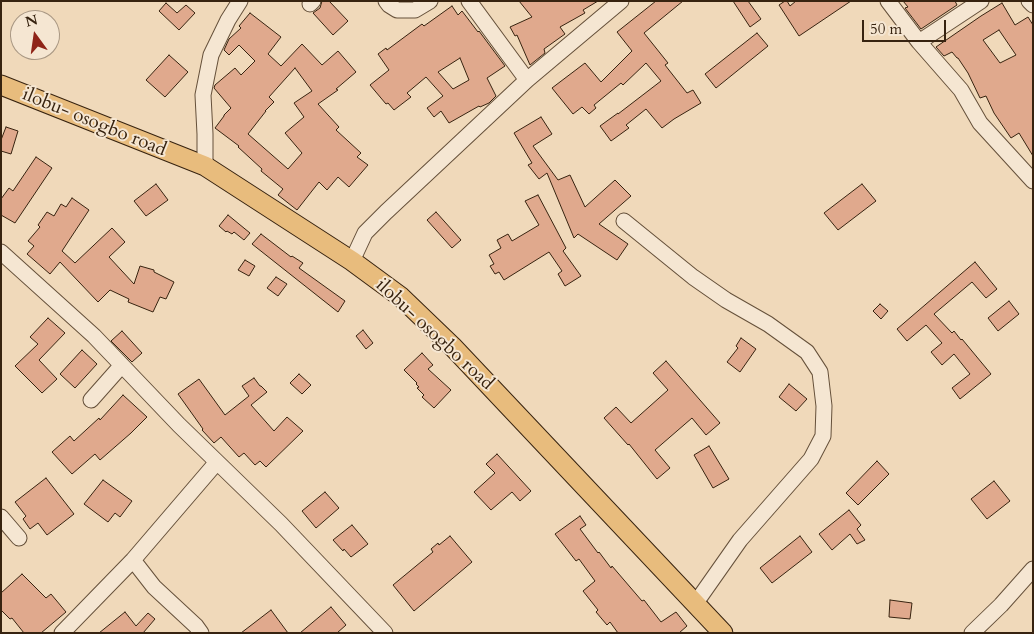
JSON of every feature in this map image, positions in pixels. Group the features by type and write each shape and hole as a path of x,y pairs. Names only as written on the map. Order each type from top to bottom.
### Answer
{"main road":[{"name":"ilobu- osogbo road","path":"1,86 204,166 352,261 401,297 452,346 722,633"}],"street":[{"path":"204,166 203,95 211,56 228,20 240,1"},
{"path":"386,1 397,10 415,10 430,1"},
{"path":"469,1 527,80"},
{"path":"352,261 365,233 527,80 621,1"},
{"path":"888,1 919,42 961,90 980,123 1030,174"},
{"path":"919,42 981,1"},
{"path":"1029,1 1033,5"},
{"path":"624,222 706,286 768,324 807,352 820,372 824,406 823,436 811,459 740,540 696,604"},
{"path":"1,252 94,336 179,425 281,524 385,633"},
{"path":"91,400 122,365"},
{"path":"62,633 133,560 217,462"},
{"path":"1,517 19,538"},
{"path":"133,560 154,587 196,626 201,633"},
{"path":"972,633 1033,569"}],"building":[{"path":"322,1 329,1 348,21 333,35 313,13 320,8"},
{"path":"519,1 598,1 583,10 585,13 560,27 565,34 544,49 545,53 530,65 517,35 515,36 510,27 532,17"},
{"path":"656,1 683,1 644,33 668,63 665,65 687,93 693,90 701,103 662,128 646,109 626,125 629,128 611,141 600,126 661,81 646,63 623,85 621,83 594,105 596,108 589,114 582,107 573,114 552,88 585,63 601,82 632,51 617,32"},
{"path":"733,1 748,1 761,19 750,27"},
{"path":"785,1 790,6 796,1 851,1 799,36 779,5"},
{"path":"903,1 955,1 957,5 921,29 905,8 908,7"},
{"path":"166,3 177,13 186,5 195,13 179,30 159,11"},
{"path":"1002,3 1015,25 1028,17 1033,25 1033,156 1019,133 1011,138 994,113 986,96 980,98 968,73 958,58 952,52 944,56 936,47","holes":["999,30 1016,55 1000,63 983,40"]},
{"path":"452,6 458,15 462,11 479,31 505,66 487,78 496,96 489,103 479,106 449,123 441,111 434,117 427,108 443,96 426,77 407,93 411,97 394,110 388,103 386,104 370,85 389,70 378,54 386,48 387,50 422,24 424,26","holes":["460,58 469,80 453,89 438,72"]},
{"path":"250,13 281,37 268,54 281,66 302,44 322,65 338,51 356,72 336,89 338,90 318,104 339,127 336,130 361,153 357,157 368,165 349,187 338,177 327,190 319,182 297,210 278,195 283,189 261,171 262,169 239,146 215,128 231,108 214,88 215,85 235,68 241,75 255,61 239,45 229,55 224,50 229,39 241,28 239,26","holes":["295,68 312,91 294,103 304,117 285,133 302,153 288,169 248,134 274,102 269,97"]},
{"path":"757,33 768,46 716,88 705,74"},
{"path":"169,55 188,72 165,97 146,80"},
{"path":"541,117 552,134 533,146 558,180 570,175 585,207 615,180 631,196 599,224 628,244 617,260 578,234 574,238 547,173 539,179 528,165 532,163 514,133"},
{"path":"6,127 18,131 11,154 1,151 1,140"},
{"path":"36,157 52,168 15,223 1,215 1,199 9,188 13,191"},
{"path":"156,184 168,200 146,216 134,201"},
{"path":"862,184 876,201 838,230 824,213"},
{"path":"538,195 566,248 563,251 581,276 565,286 558,274 562,271 549,252 504,280 499,272 495,274 490,266 494,264 489,255 501,248 497,240 508,234 512,241 539,225 525,201"},
{"path":"72,198 89,210 62,251 75,263 112,228 125,242 109,257 134,284 140,266 154,270 154,272 174,282 166,299 160,297 153,312 128,302 129,299 110,290 98,302 60,262 50,274 27,254 34,246 28,241 40,227 38,225 47,212 54,216 61,204 66,207"},
{"path":"436,212 461,240 452,248 427,220"},
{"path":"228,215 250,233 244,240 234,232 232,234 226,232 219,226"},
{"path":"261,234 291,257 303,263 299,268 345,301 338,312 252,244"},
{"path":"245,260 255,266 249,276 238,270"},
{"path":"975,262 997,289 986,298 972,282 934,314 952,333 954,331 962,339 991,374 960,399 952,388 970,374 954,354 942,365 931,352 942,343 926,325 907,341 897,329"},
{"path":"276,277 287,284 278,296 267,288"},
{"path":"1009,301 1019,314 998,331 988,318"},
{"path":"880,304 888,311 881,319 873,311"},
{"path":"48,318 65,333 39,360 57,379 42,393 15,366 38,344 30,337"},
{"path":"363,330 373,343 366,349 356,336"},
{"path":"122,331 142,353 132,362 111,341"},
{"path":"741,338 756,349 740,372 727,362 738,348 736,346"},
{"path":"82,350 97,364 75,388 60,374"},
{"path":"422,353 433,365 428,369 451,390 434,408 422,397 424,395 417,388 419,387 417,383 404,370"},
{"path":"666,361 720,423 706,435 692,418 655,450 670,468 657,479 629,444 604,418 616,407 631,423 668,390 653,373"},
{"path":"299,374 311,385 302,394 290,383"},
{"path":"254,378 267,392 251,405 274,431 287,417 303,431 266,467 260,461 255,465 244,453 239,457 221,437 214,443 202,430 178,394 199,379 225,415 249,396 242,386"},
{"path":"789,384 807,399 796,411 779,397"},
{"path":"123,395 147,417 100,460 95,454 72,474 52,452 70,436 74,441 99,418 100,420"},
{"path":"709,446 729,479 713,488 694,455"},
{"path":"497,454 531,491 520,501 512,492 491,510 474,492 495,473 486,464"},
{"path":"877,461 889,474 858,505 846,493"},
{"path":"46,478 74,514 47,535 38,523 30,529 23,519 26,516 15,502"},
{"path":"103,480 132,501 120,517 115,513 108,522 84,504"},
{"path":"994,481 1010,501 987,519 971,499"},
{"path":"325,492 339,508 316,528 302,511"},
{"path":"849,510 861,525 857,529 865,540 857,544 850,534 832,550 819,534"},
{"path":"580,516 586,525 580,529 598,553 611,568 612,566 642,601 644,600 661,622 676,612 687,626 679,633 618,633 610,622 607,625 583,591 595,581 579,559 576,561 555,534"},
{"path":"352,525 368,544 351,557 333,540"},
{"path":"450,536 472,562 414,611 393,585 433,552 431,549"},
{"path":"800,536 812,552 772,583 760,568"},
{"path":"22,574 46,598 51,594 66,612 41,633 24,633 12,618 10,619 1,610 1,593"},
{"path":"890,600 912,603 910,619 889,617"},
{"path":"331,607 346,625 337,633 300,633"},
{"path":"271,610 288,633 241,633"},
{"path":"125,612 136,626 148,613 155,619 143,633 99,633"}]}
